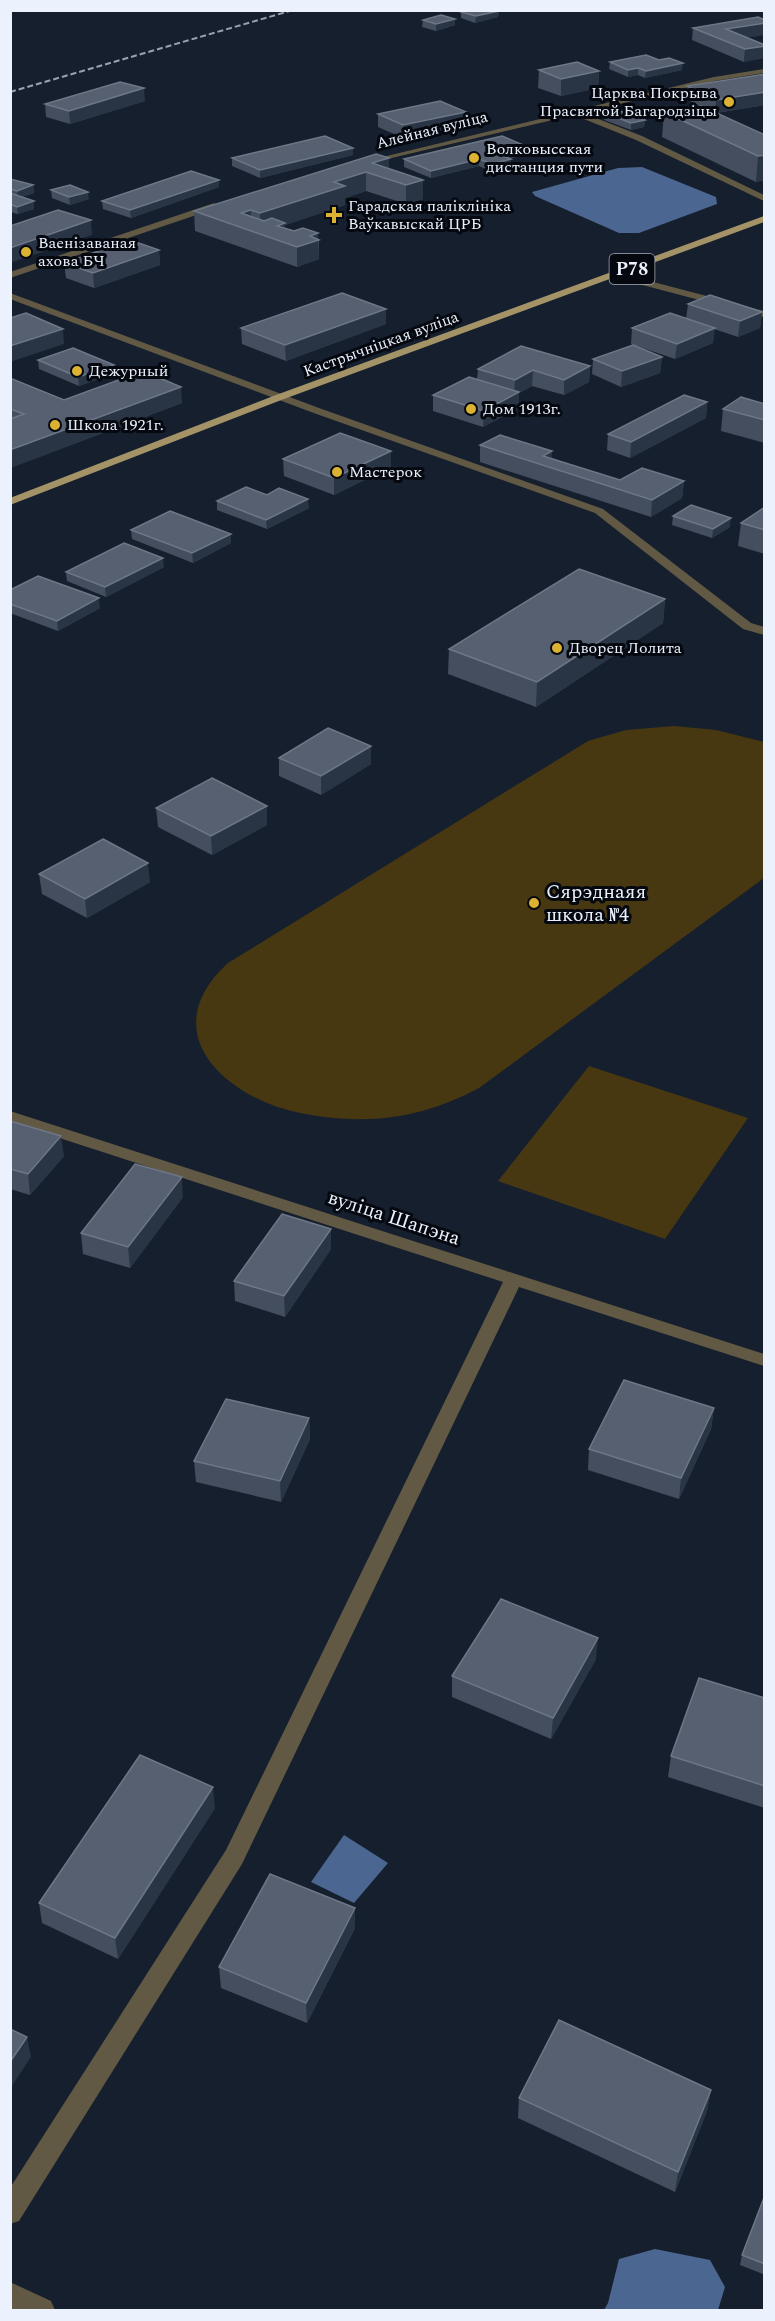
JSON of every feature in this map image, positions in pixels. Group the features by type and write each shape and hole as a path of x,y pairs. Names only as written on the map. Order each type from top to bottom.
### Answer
{"main road":[{"name":"Кастрычніцкая вуліца","path":"10,502 280,397 765,219"}],"street":[{"name":"Алейная вуліца","path":"357,164 714,79 765,71"},
{"path":"574,112 639,138 765,198"},
{"path":"10,275 229,202"},
{"path":"615,275 765,314"},
{"path":"10,296 280,397 600,512 747,626 765,631"},
{"name":"вуліца Шапэна","path":"10,1116 765,1360"},
{"path":"10,2212 234,1857 514,1278"},
{"path":"10,2295 42,2310"}],"shaded area":[{"path":"674,726 716,730 764,742 764,878 479,1088 433,1108 401,1116 368,1119 326,1117 289,1110 254,1097 233,1084 217,1070 205,1054 198,1037 196,1019 200,1001 211,982 228,963 588,741 626,730"},
{"path":"589,1066 748,1118 665,1239 498,1181"}],"water":[{"path":"642,167 716,197 717,204 639,233 619,233 535,196 532,192 618,168"},
{"path":"344,1835 388,1863 354,1903 311,1882"},
{"path":"655,2249 710,2260 725,2287 718,2310 604,2310 608,2303 619,2259"}],"building":[{"path":"467,10 499,11 476,16 461,12"},
{"path":"441,15 455,19 436,24 423,20"},
{"path":"758,17 765,20 765,23 726,29 765,46 745,49 693,28"},
{"path":"646,55 659,60 669,58 683,63 646,71 638,68 628,70 610,62"},
{"path":"577,62 599,71 561,79 539,70"},
{"path":"765,74 765,92 716,100 687,86"},
{"path":"120,82 144,88 69,111 45,104"},
{"path":"440,101 466,112 403,125 378,114"},
{"path":"701,106 765,135 765,155 758,156 664,112"},
{"path":"618,110 645,120 631,123 605,113"},
{"path":"325,136 353,148 260,170 232,158"},
{"path":"502,136 528,147 498,154 511,159 492,164 479,159 431,171 404,159"},
{"path":"376,154 389,158 372,163 423,180 406,185 366,172 334,182 345,186 260,213 251,210 241,213 264,221 272,218 285,223 277,226 294,231 303,228 318,233 310,236 319,240 297,247 194,211"},
{"path":"191,171 219,180 130,210 102,201"},
{"path":"10,179 33,185 17,191 10,189"},
{"path":"70,185 88,192 69,197 51,190"},
{"path":"10,193 34,201 17,207 10,204"},
{"path":"58,210 91,220 10,248 10,226"},
{"path":"130,240 159,250 93,273 64,263"},
{"path":"342,293 386,309 285,345 241,328"},
{"path":"710,295 762,312 740,321 688,304"},
{"path":"26,313 63,329 10,346 10,318"},
{"path":"670,313 715,328 677,344 632,328"},
{"path":"633,345 662,357 622,371 593,359"},
{"path":"521,346 590,366 564,380 533,370 515,380 478,369"},
{"path":"73,348 114,365 78,377 38,360"},
{"path":"143,371 181,387 10,450 10,419 24,414 10,409 10,378 64,400"},
{"path":"469,377 519,392 484,411 433,395"},
{"path":"684,395 707,402 631,442 608,434"},
{"path":"741,397 765,404 765,420 723,409"},
{"path":"340,433 391,451 334,478 283,459"},
{"path":"500,435 552,451 543,456 620,480 642,468 684,481 652,500 480,445"},
{"path":"246,487 267,495 279,488 308,499 266,520 217,501"},
{"path":"691,505 731,518 713,529 673,516"},
{"path":"765,507 765,530 741,523"},
{"path":"170,511 231,534 192,553 131,530"},
{"path":"124,543 163,558 105,587 66,572"},
{"path":"579,569 665,599 537,682 449,649"},
{"path":"38,576 99,598 57,621 10,604 10,590"},
{"path":"328,728 371,746 321,776 279,758"},
{"path":"212,778 267,806 211,836 156,808"},
{"path":"103,839 148,863 85,899 39,874"},
{"path":"10,1121 61,1136 28,1174 10,1169"},
{"path":"135,1164 182,1177 128,1247 81,1233"},
{"path":"282,1214 331,1229 284,1296 234,1281"},
{"path":"624,1380 714,1408 681,1478 589,1449"},
{"path":"226,1399 309,1418 280,1481 194,1461"},
{"path":"501,1599 598,1638 553,1718 452,1676"},
{"path":"699,1678 765,1698 765,1786 671,1756"},
{"path":"140,1755 213,1787 115,1938 39,1903"},
{"path":"270,1874 355,1908 306,2003 219,1967"},
{"path":"559,2020 711,2090 678,2172 519,2098"},
{"path":"10,2029 27,2037 10,2062"},
{"path":"765,2195 765,2264 742,2255"}],"railway":[{"path":"10,92 293,10"}],"place":[{"name":"Царква Покрыва Прасвятой Багародзіцы","path":"729,102"},
{"name":"Волковысская дистанция пути","path":"474,158"},
{"name":"Гарадская паліклініка Ваўкавыскай ЦРБ","path":"334,215"},
{"name":"Ваенізаваная ахова БЧ","path":"26,252"},
{"name":"Дежурный","path":"77,371"},
{"name":"Дом 1913г.","path":"471,409"},
{"name":"Школа 1921г.","path":"55,425"},
{"name":"Мастерок","path":"337,472"},
{"name":"Дворец Лолита","path":"557,648"},
{"name":"Сярэднаяя школа №4","path":"534,903"}]}
